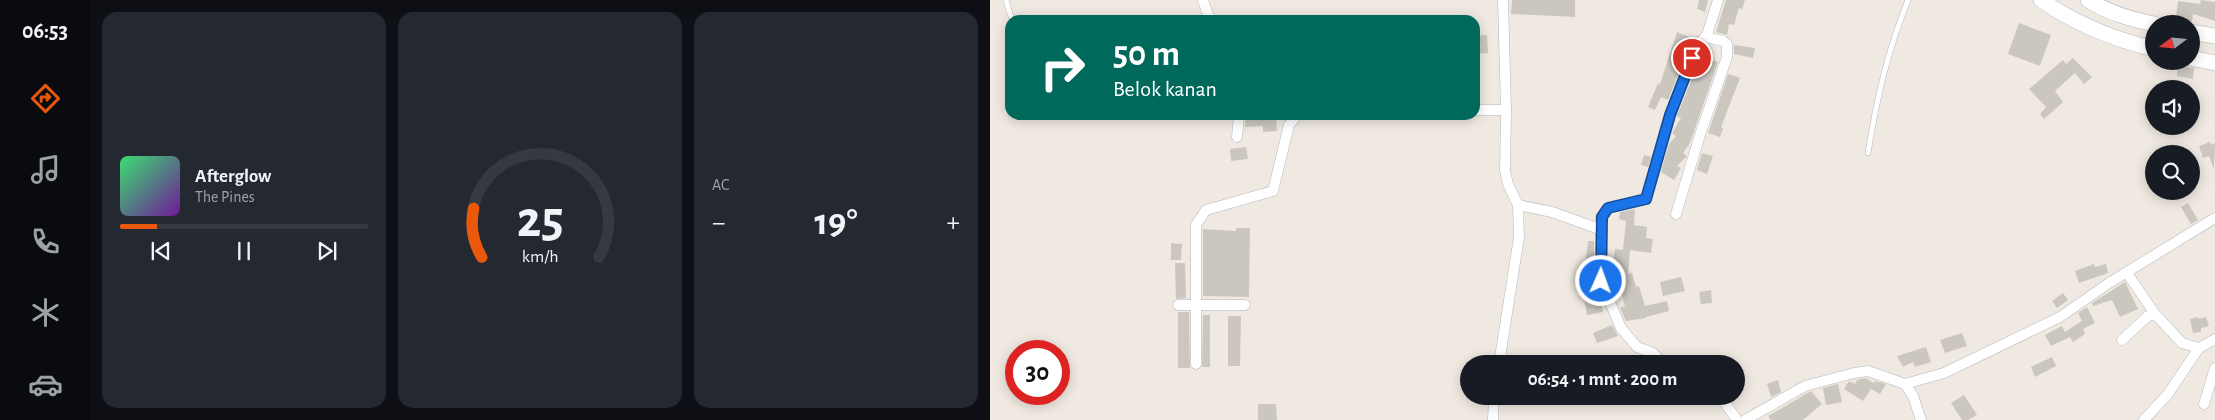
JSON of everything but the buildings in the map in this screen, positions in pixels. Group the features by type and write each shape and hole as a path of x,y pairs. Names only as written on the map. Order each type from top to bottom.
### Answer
{"main road":[{"path":"2041,0 2068,18 2100,33 2145,46"},
{"path":"2088,0 2121,16 2145,22"},
{"path":"2200,34 2215,36"},
{"path":"2200,60 2215,63"}],"street":[{"path":"1203,0 1208,15"},
{"path":"1500,355 1519,237 1518,205 1508,184 1505,171 1506,110 1502,0"},
{"path":"1655,355 1637,347 1621,328 1601,281 1602,217 1608,208 1646,199 1670,115 1692,58 1705,37 1718,0"},
{"path":"1676,214 1700,135 1727,57 1727,44 1723,41 1705,37"},
{"path":"1480,110 1506,110"},
{"path":"1237,137 1239,120"},
{"path":"1196,364 1196,225 1206,210 1273,191 1288,125 1292,120"},
{"path":"1518,205 1552,212 1602,230"},
{"path":"1905,384 1944,373 2060,317 2215,218"},
{"path":"2127,273 2156,314 2182,343 2199,348"},
{"path":"1178,305 1245,304"},
{"path":"2122,340 2148,316 2156,314"},
{"path":"2144,420 2168,394 2199,348 2215,339"},
{"path":"2204,404 2215,368"},
{"path":"1745,420 1805,386 1868,371 1905,384 1913,396 1921,420"},
{"path":"1493,420 1494,405"},
{"path":"1726,405 1737,420"}],"lane":[{"path":"1006,0 1011,15"},
{"path":"1868,153 1886,59 1908,0"}],"route":[{"path":"1601,281 1602,217 1608,208 1646,199 1670,115 1692,58"}]}
